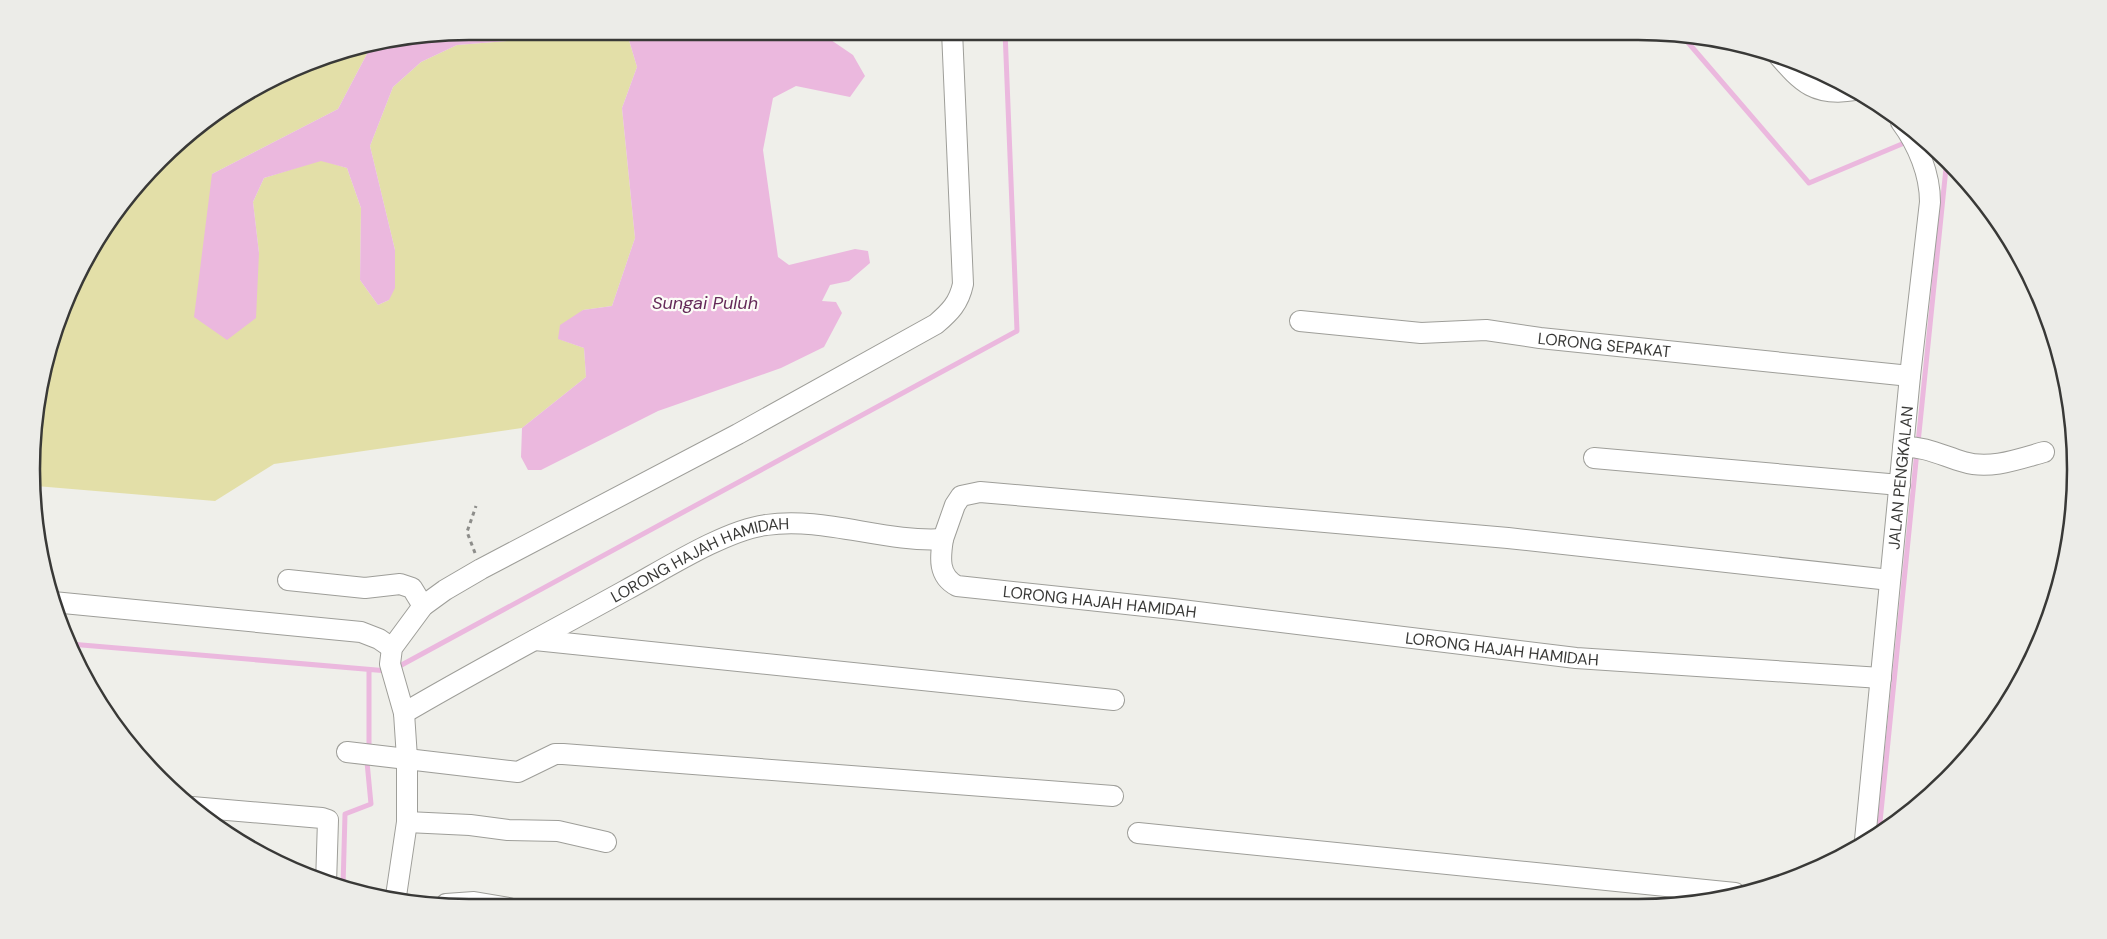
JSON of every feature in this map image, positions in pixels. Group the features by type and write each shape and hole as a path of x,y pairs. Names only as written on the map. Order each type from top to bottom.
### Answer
{"street":[{"path":"391,656 423,606 445,590 481,569 738,434 936,324 951,312 960,299 963,284 952,40"},
{"path":"1791,69 1807,86 1820,90 1838,90"},
{"name":"JALAN PENGKALAN","path":"1866,833 1900,485 1907,446 1910,376 1930,202 1930,186 1926,170 1909,138"},
{"name":"LORONG SEPAKAT","path":"1300,321 1421,333 1486,330 1540,338 1910,376"},
{"path":"1907,446 1936,451 1965,462 2003,464 2044,452"},
{"path":"1594,458 1900,485"},
{"path":"943,539 955,505 961,496 980,492 1508,538 1890,580"},
{"name":"LORONG HAJAH HAMIDAH","path":"404,713 470,674 685,557 740,532 766,525 792,524 943,539 942,573 949,582 957,586 1173,608 1576,658 1880,678"},
{"path":"288,580 365,588 400,584 412,588 423,606"},
{"path":"61,603 361,632 379,639 391,656 404,713 407,758 407,822 397,893"},
{"path":"535,640 1114,700"},
{"path":"346,752 518,772 555,754 563,754 1113,796"},
{"path":"206,808 328,820 326,874"},
{"path":"407,822 470,825 508,830 558,830 606,842"},
{"path":"1138,833 1719,891"}],"path":[{"path":"476,506 467,532 481,569"}],"shaded area":[{"path":"519,40 629,40 637,67 622,108 635,238 612,306 583,310 559,339 584,348 586,377 522,428 274,464 215,501 41,486 41,441 44,413 48,386 63,331 84,280 98,255 112,231 147,186 186,147 231,112 280,84 305,73 368,53 338,109 212,174 259,253 253,202 264,178 321,160 347,168 361,208 360,280 378,305 389,300 395,250 370,146 393,87 421,62 457,45"}],"water":[{"name":"Sungai Puluh","path":"519,40 457,45 421,62 393,87 370,146 395,250 395,288 389,300 378,305 360,280 361,208 347,168 321,161 264,178 253,202 259,253 256,318 227,340 194,317 212,174 338,109 368,53 386,48 441,41"},
{"name":"Sungai Puluh","path":"629,40 831,40 853,55 865,76 850,97 796,86 773,98 763,150 778,257 789,265 855,249 868,251 870,263 849,281 830,285 822,301 836,302 842,313 824,347 781,368 658,411 541,470 528,470 521,457 522,428 586,377 584,348 558,339 560,325 583,310 612,306 635,238 622,108 637,67"}],"waterway":[{"path":"396,668 1017,331 1005,40"},
{"path":"1689,43 1809,183 1909,141"},
{"path":"1918,443 1946,171"},
{"path":"1880,824 1917,451"},
{"path":"78,645 388,671"},
{"path":"369,670 369,749"},
{"path":"343,880 345,814 371,804 367,762"}]}
